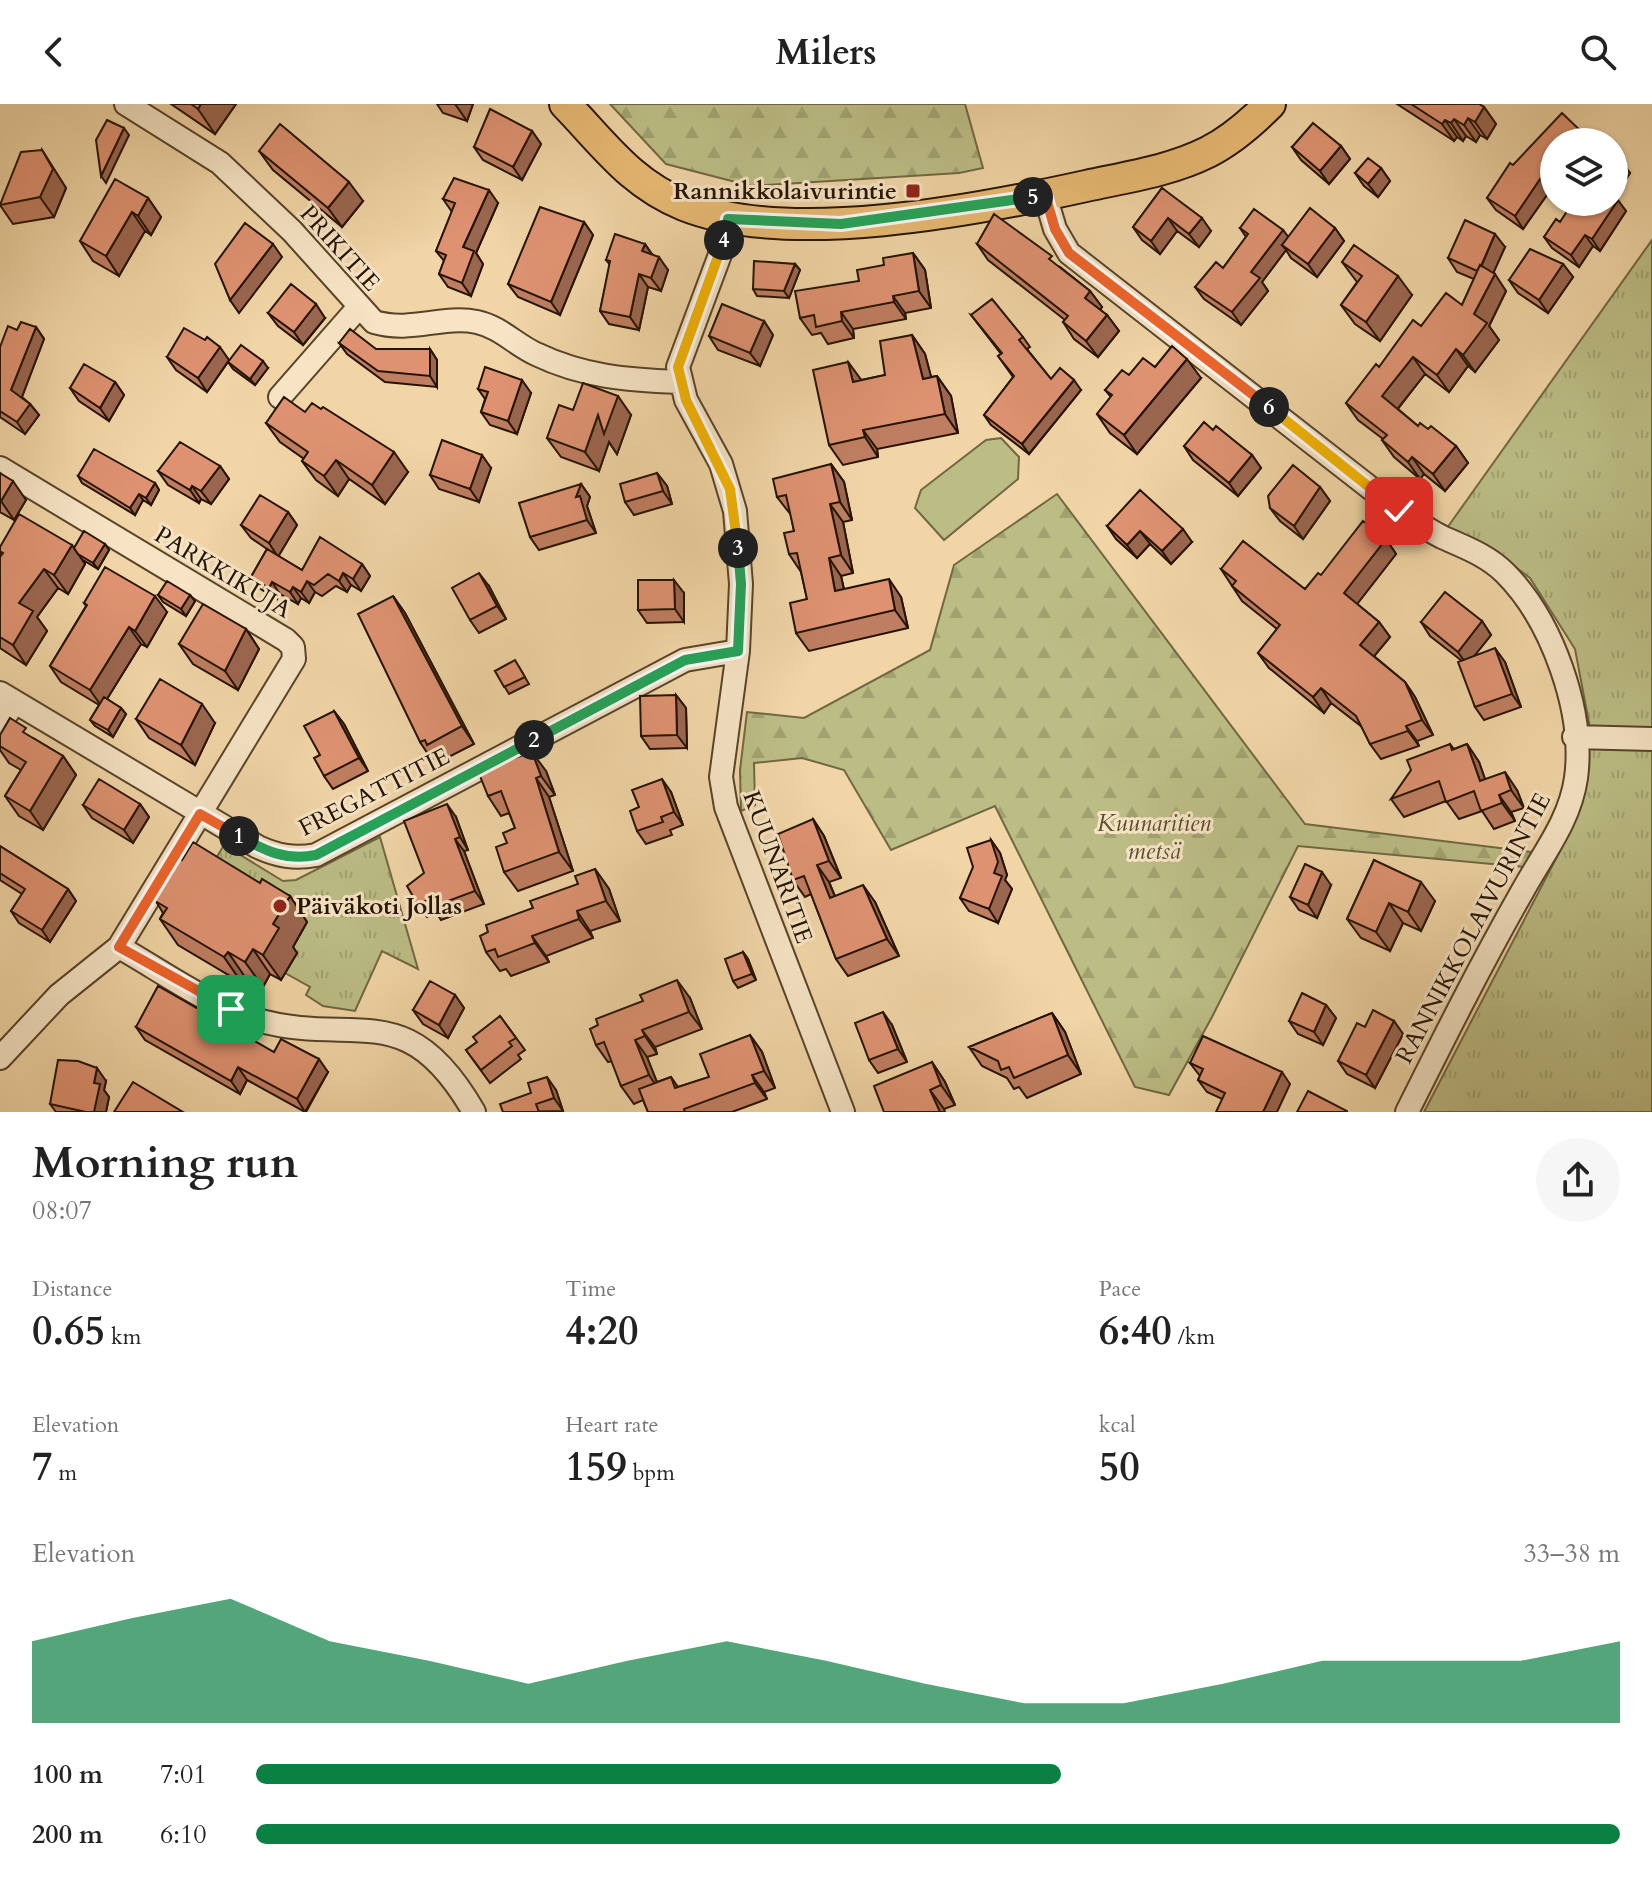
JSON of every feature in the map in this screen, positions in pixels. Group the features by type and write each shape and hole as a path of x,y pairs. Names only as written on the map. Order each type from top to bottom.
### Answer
{"main road":[{"path":"565,104 619,165 683,205 728,219 841,224 1045,195 1164,169 1209,152 1251,124 1270,104"}],"street":[{"name":"PRIKITIE","path":"126,104 220,163 292,231 358,308 374,322 391,327 427,326 453,321 479,322 564,367 613,380 679,382"},
{"name":"RANNIKKOLAIVURINTIE","path":"1045,195 1055,229 1069,253 1396,508 1504,571 1547,631 1562,665 1574,737 1576,777 1565,819 1522,891 1407,1112"},
{"path":"679,382 682,352 721,252 728,219"},
{"path":"280,397 358,308"},
{"name":"KUUNARITIE","path":"679,382 721,464 735,511 741,584 738,651 721,777 726,807 843,1112"},
{"name":"PARKKIKUJA","path":"0,468 293,647 290,668 200,814"},
{"name":"FREGATTITIE","path":"7,698 200,814 273,854 301,858 316,855 685,660 738,651"},
{"path":"0,725 7,698"},
{"path":"1574,737 1652,739"},
{"path":"0,1058 59,995 119,947 200,814"},
{"path":"119,947 252,1018 280,1025 371,1029 405,1040 439,1061 474,1112"}],"green space":[{"path":"610,104 965,104 983,168 959,173 751,186 666,164"},
{"path":"1652,240 1652,730 1590,728 1575,649 1530,578 1491,549 1447,528"},
{"path":"1001,438 1019,457 1018,479 944,540 915,508 921,490 986,440"},
{"name":"Kuunaritien metsä","path":"1057,494 1305,824 1532,852 1524,867 1298,846 1169,1095 1135,1087 995,806 891,850 844,770 802,758 754,763 755,805 741,811 740,770 747,712 804,718 930,650 954,565"},
{"path":"1586,744 1652,746 1652,1112 1424,1112 1571,830"},
{"path":"380,837 418,969 382,951 355,1011 323,1006 306,995 310,987 285,973 297,953 213,863 224,845 283,881 296,880"}],"building":[{"path":"1411,104 1479,104 1484,107 1475,122 1468,118 1464,125 1454,119 1451,123 1445,120 1442,124"},
{"path":"490,109 532,131 513,167 474,147"},
{"path":"1562,113 1578,128 1548,128"},
{"path":"107,120 124,128 101,176 96,140"},
{"path":"1313,123 1341,146 1320,171 1292,147"},
{"path":"280,124 349,182 328,208 259,151"},
{"path":"1540,136 1540,179 1515,216 1487,198 1510,163 1513,165"},
{"path":"42,150 53,169 40,197 0,205 21,152"},
{"path":"1368,158 1381,168 1368,184 1355,173"},
{"path":"454,178 489,190 463,247 474,251 462,283 439,274 446,255 436,251 455,203 443,199"},
{"path":"115,179 148,198 138,216 132,212 106,256 80,241"},
{"path":"1162,188 1202,218 1189,234 1168,218 1151,241 1133,227"},
{"path":"540,207 584,222 551,302 508,284"},
{"path":"1310,208 1335,228 1308,264 1282,245"},
{"path":"1254,209 1283,230 1251,272 1260,278 1232,312 1195,287 1216,262 1223,268 1248,234 1240,228"},
{"path":"994,214 1052,256 1049,259 1090,291 1085,298 1107,315 1086,341 1063,322 1068,316 977,244"},
{"path":"1564,216 1607,216 1592,239 1585,235 1571,255 1544,237 1556,219 1560,222"},
{"path":"1465,220 1495,234 1477,271 1448,258"},
{"path":"245,223 273,244 230,300 215,264"},
{"path":"615,234 645,244 642,251 659,257 651,278 639,274 630,317 600,311 610,261 606,260"},
{"path":"1354,245 1398,276 1366,322 1341,305 1362,276 1342,262"},
{"path":"1530,249 1563,264 1539,300 1509,280"},
{"path":"913,253 919,291 893,296 894,302 841,312 842,321 816,327 814,315 800,318 795,291 859,281 857,270 884,265 883,258"},
{"path":"754,261 795,264 784,291 753,289"},
{"path":"1480,265 1495,274 1474,314 1487,323 1463,355 1456,349 1437,375 1413,357 1382,396 1418,426 1420,423 1428,429 1431,426 1456,446 1433,474 1412,457 1408,462 1382,440 1387,435 1346,403 1376,364 1379,367 1413,320 1421,326 1446,293 1462,305"},
{"path":"291,284 316,304 294,332 268,313"},
{"path":"992,299 1023,337 1019,340 1051,379 1060,368 1074,380 1022,444 984,415 1014,376 998,356 1002,353 971,315"},
{"path":"722,304 764,321 750,353 709,336"},
{"path":"21,322 36,327 11,390 30,404 17,422 0,411 0,347 8,326 17,330"},
{"path":"184,328 205,340 207,337 220,347 198,378 167,357"},
{"path":"350,329 376,349 430,349 430,376 378,371 339,343"},
{"path":"912,335 923,379 937,376 945,414 863,430 865,437 829,445 813,370 848,362 853,382 885,375 880,341"},
{"path":"241,345 263,361 250,379 228,362"},
{"path":"1172,346 1187,359 1124,435 1097,414 1112,395 1105,390 1122,370 1129,375 1143,358 1155,367"},
{"path":"84,364 115,382 100,408 70,388"},
{"path":"485,367 522,380 508,421 481,412 488,392 478,389"},
{"path":"583,383 618,396 604,434 598,415 585,452 547,438 559,405 573,410"},
{"path":"284,397 305,412 312,403 321,409 323,407 394,452 372,485 336,460 324,476 302,461 308,452 266,423"},
{"path":"1204,422 1213,430 1216,426 1252,455 1229,483 1184,446"},
{"path":"442,440 482,455 470,489 430,475"},
{"path":"180,442 220,466 201,491 192,486 190,490 158,471"},
{"path":"94,449 155,483 146,498 139,494 130,508 78,476"},
{"path":"831,464 840,502 830,504 841,555 829,558 835,591 889,579 895,610 796,633 790,603 807,599 797,553 789,554 784,533 794,531 786,495 777,497 773,479"},
{"path":"1293,465 1320,487 1294,526 1270,508 1268,496"},
{"path":"0,473 13,481 1,501 0,501"},
{"path":"657,473 663,491 625,502 620,484"},
{"path":"581,484 576,497 580,496 587,520 530,537 519,503"},
{"path":"1140,490 1183,529 1162,551 1140,531 1127,545 1107,526"},
{"path":"260,495 288,512 269,543 241,525"},
{"path":"19,514 72,545 54,575 44,569 19,603 33,611 13,645 0,637 0,557 3,553 0,547"},
{"path":"1363,521 1386,539 1344,593 1379,622 1360,645 1405,682 1422,720 1406,726 1408,731 1370,744 1356,716 1321,688 1313,697 1258,653 1280,625 1232,586 1236,581 1221,569 1243,541 1305,589 1318,573 1321,575"},
{"path":"84,531 105,544 93,563 74,548"},
{"path":"320,537 362,564 353,579 343,573 339,581 328,574 314,585 307,581 301,592 293,587 290,592 272,582 269,588 251,577 267,549 302,570"},
{"path":"105,567 155,596 135,631 129,627 90,690 50,666 87,605 84,603"},
{"path":"479,573 497,606 470,620 452,588"},
{"path":"638,580 674,580 675,609 638,610"},
{"path":"167,581 190,595 181,609 158,595"},
{"path":"1445,592 1482,621 1458,652 1421,622"},
{"path":"393,596 462,726 427,745 425,740 420,742 358,614"},
{"path":"203,604 246,629 225,671 179,644"},
{"path":"1495,648 1512,694 1475,707 1458,662"},
{"path":"515,660 525,677 504,687 495,671"},
{"path":"160,679 202,704 181,745 136,719"},
{"path":"676,695 677,735 641,736 640,696"},
{"path":"104,697 121,708 108,730 90,720"},
{"path":"334,711 359,758 324,776 314,758 320,755 304,726"},
{"path":"10,718 26,728 23,732 63,756 30,811 5,796 26,762 0,746 0,735"},
{"path":"1450,744 1452,750 1467,744 1480,781 1505,772 1511,790 1499,795 1502,803 1481,811 1474,791 1446,802 1439,781 1391,799 1411,770 1407,760"},
{"path":"532,752 541,776 536,778 559,852 504,872 496,847 507,843 503,833 515,828 501,791 488,796 478,771"},
{"path":"99,779 140,804 124,830 83,805"},
{"path":"662,779 674,812 661,817 663,822 637,831 630,811 639,807 632,790"},
{"path":"447,804 460,837 455,839 475,891 432,907 429,899 418,905 407,886 424,873 404,821"},
{"path":"813,819 829,861 817,865 830,898 863,885 887,939 836,959 804,876 793,880 778,834"},
{"path":"991,840 998,862 994,873 1002,876 989,909 960,898 973,867 967,848"},
{"path":"193,842 260,883 262,879 290,896 273,924 279,928 263,955 253,949 245,962 228,952 224,957 160,919 167,908 155,901 159,894 148,888 160,868 165,871 175,855 182,860"},
{"path":"0,846 68,889 42,930 11,911 25,889 0,873"},
{"path":"1374,860 1421,882 1408,912 1389,903 1376,932 1347,919"},
{"path":"1305,864 1322,872 1308,905 1290,897"},
{"path":"595,869 606,901 577,911 579,919 532,936 535,943 498,957 495,949 486,952 480,936 488,932 486,925 533,908 530,901 578,884 575,876"},
{"path":"743,952 752,974 733,981 725,959"},
{"path":"677,980 689,1012 642,1030 645,1036 635,1040 649,1075 621,1086 604,1042 596,1045 590,1029 598,1025 596,1019 643,1001 640,995"},
{"path":"430,981 455,995 439,1025 413,1010"},
{"path":"158,986 274,1052 281,1039 319,1059 297,1099 238,1067 231,1081 136,1027"},
{"path":"1302,993 1326,1005 1314,1032 1289,1021"},
{"path":"1373,1010 1394,1021 1366,1075 1338,1061 1357,1023 1365,1027"},
{"path":"883,1012 898,1049 869,1060 855,1023"},
{"path":"1052,1013 1068,1055 1014,1078 1009,1067 1001,1070 998,1061 969,1047"},
{"path":"500,1016 516,1038 509,1042 512,1046 481,1070 466,1050 477,1042 473,1037"},
{"path":"750,1035 764,1071 752,1075 755,1083 684,1109 685,1112 648,1112 639,1089 671,1077 675,1088 709,1077 700,1054"},
{"path":"1203,1036 1282,1072 1263,1112 1216,1112 1225,1093 1198,1080 1203,1069 1190,1063"},
{"path":"58,1060 78,1061 97,1068 94,1083 100,1084 94,1112 50,1104"},
{"path":"932,1062 941,1085 930,1090 940,1112 884,1112 874,1086"},
{"path":"547,1077 554,1098 536,1104 539,1112 503,1112 500,1104 531,1093 528,1083"},
{"path":"133,1082 183,1112 114,1112"},
{"path":"1308,1091 1347,1111 1347,1112 1297,1112"}],"place":[{"name":"Rannikkolaivurintie","path":"913,191"},
{"name":"Päiväkoti Jollas","path":"280,906"}],"route":[{"path":"231,1009 119,947 200,814 273,854 301,858 316,855 685,660 738,651 741,584 735,511 721,464 686,400 679,382 678,367 721,252 728,219 841,224 1045,195 1055,229 1069,253 1399,511"}]}
